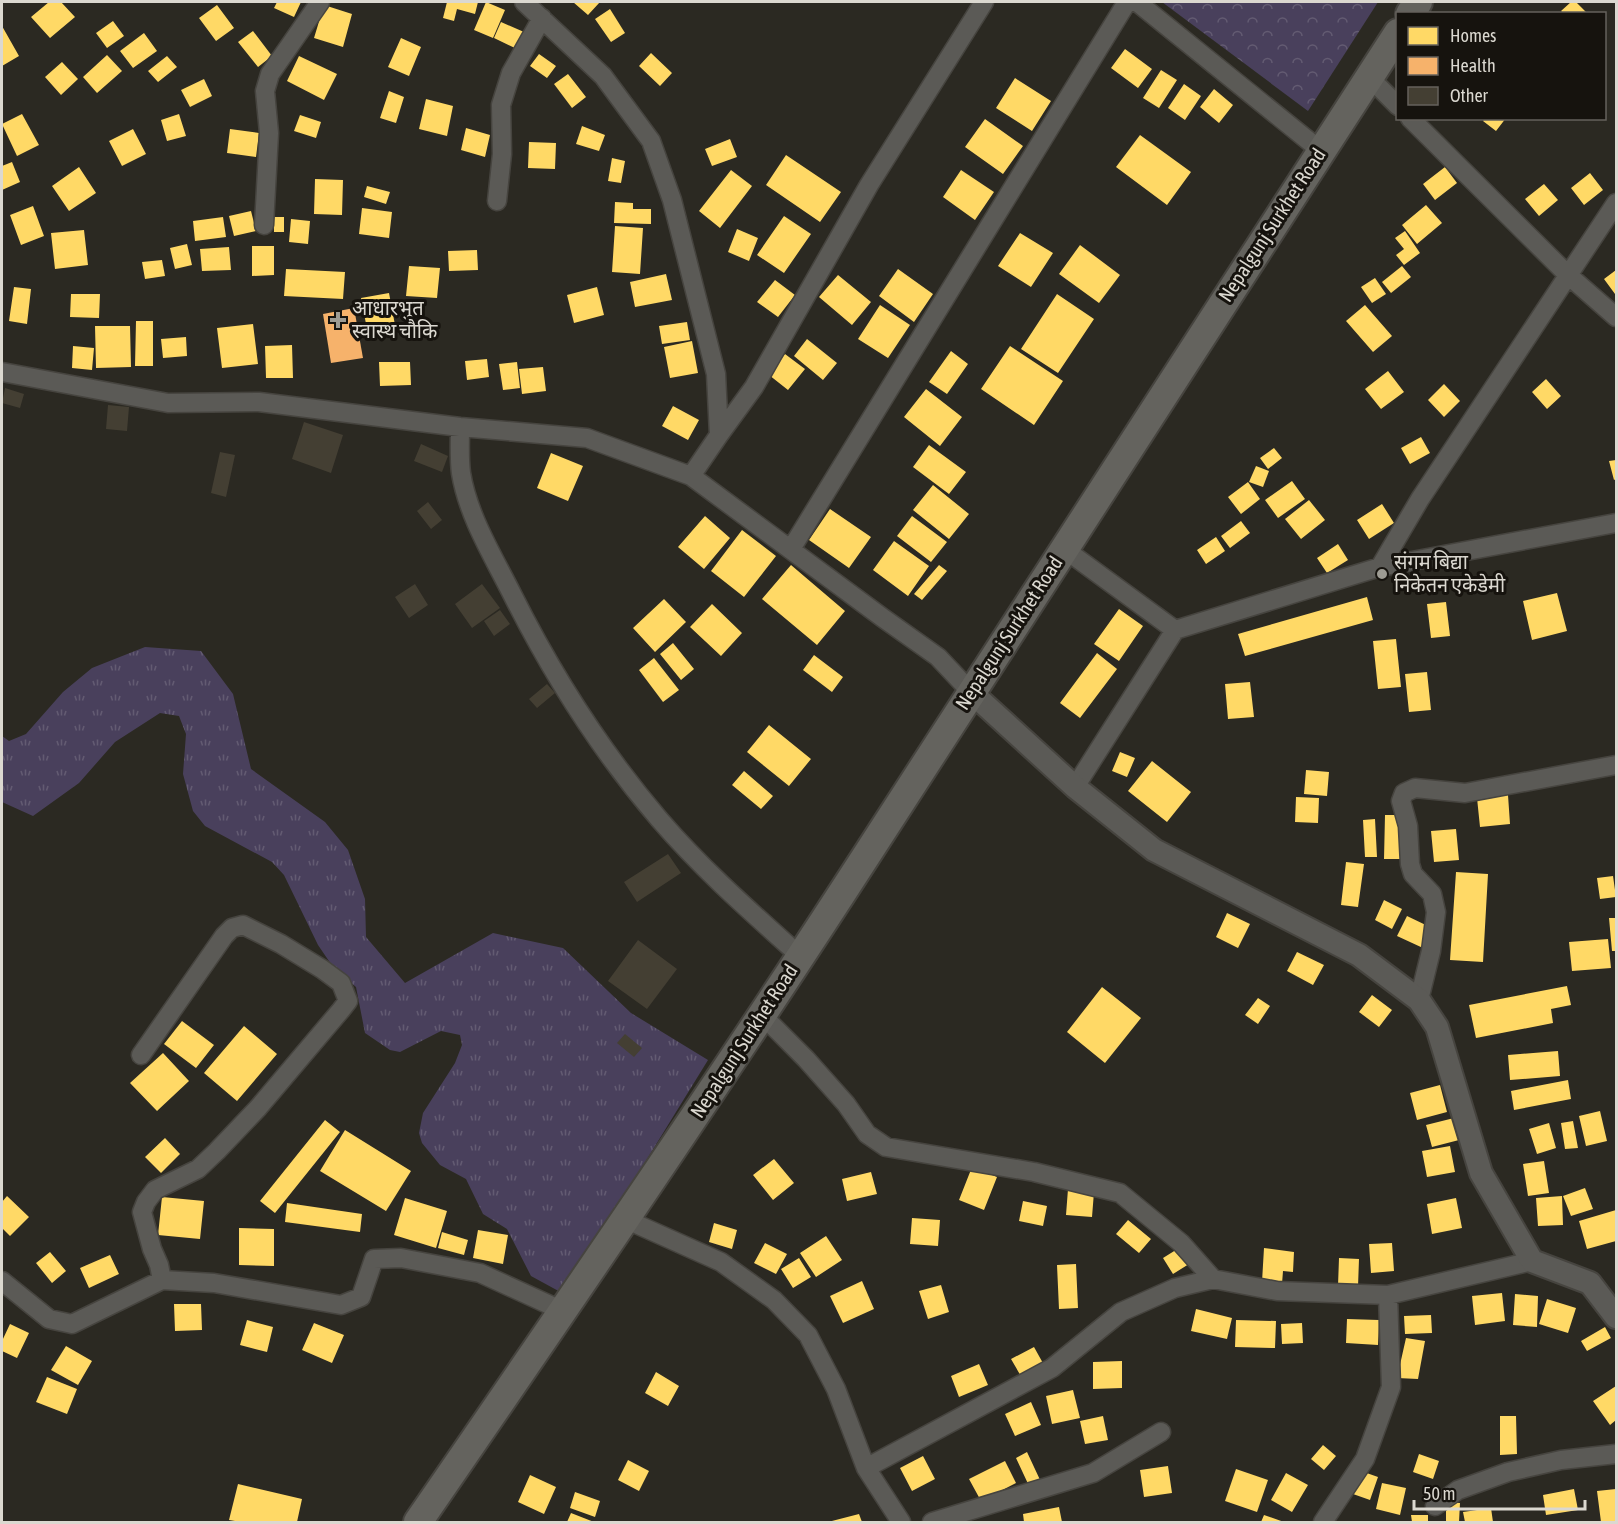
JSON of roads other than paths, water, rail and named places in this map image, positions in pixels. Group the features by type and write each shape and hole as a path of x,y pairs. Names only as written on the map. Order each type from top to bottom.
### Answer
{"main road":[{"name":"Nepalgunj Surkhet Road","path":"418,1522 621,1226 800,956 1320,150 1396,36"}],"street":[{"path":"264,225 269,133 265,91 270,74 320,2"},
{"path":"524,2 603,76 651,141 672,200 716,374 719,435"},
{"path":"691,476 754,387 869,185 984,2"},
{"path":"791,549 1127,2"},
{"path":"1137,2 1320,150"},
{"path":"497,201 502,154 501,105 511,73 542,18"},
{"path":"1369,77 1396,104"},
{"path":"1412,120 1568,275 1617,317"},
{"path":"1380,567 1426,490 1617,202"},
{"path":"2,372 168,403 259,402 460,427 587,438 691,476 938,657 970,692 1075,787 1154,850 1359,955 1419,1000 1437,1027 1481,1173 1532,1261"},
{"path":"460,427 461,473 474,519 521,612 565,691 612,759 660,819 731,894 800,956"},
{"path":"1075,787 1175,630 1380,567 1617,523"},
{"path":"1063,548 1175,630"},
{"path":"1419,1000 1431,951 1436,912 1432,894 1413,874 1410,864 1408,826 1401,801 1404,793 1415,788 1465,793 1617,765"},
{"path":"141,1055 224,936 232,928 243,925 281,944 322,969 341,983 348,1001 234,1134 198,1169 155,1190 146,1202 142,1212 162,1280"},
{"path":"761,1014 806,1059 846,1104 867,1134 886,1147 1034,1172 1120,1193 1181,1243 1213,1279"},
{"path":"621,1226 721,1262 774,1300 808,1335 836,1389 866,1468 901,1522"},
{"path":"2,1281 49,1319 72,1324 162,1280 214,1283 341,1305 362,1297 374,1259 400,1258 480,1273 569,1302"},
{"path":"866,1468 1052,1368 1121,1312 1175,1288 1213,1279 1277,1291 1388,1295 1532,1261 1590,1283 1617,1317"},
{"path":"1323,1522 1365,1459 1391,1387 1388,1295"},
{"path":"932,1522 1093,1473 1161,1432"},
{"path":"1435,1506 1458,1490 1508,1472 1561,1460 1617,1454"}],"place":[{"name":"आधारभुत स्वास्थ चौकि","path":"338,320"},
{"name":"संगम बिद्या निकेतन एकेडेमी","path":"1382,574"}]}
